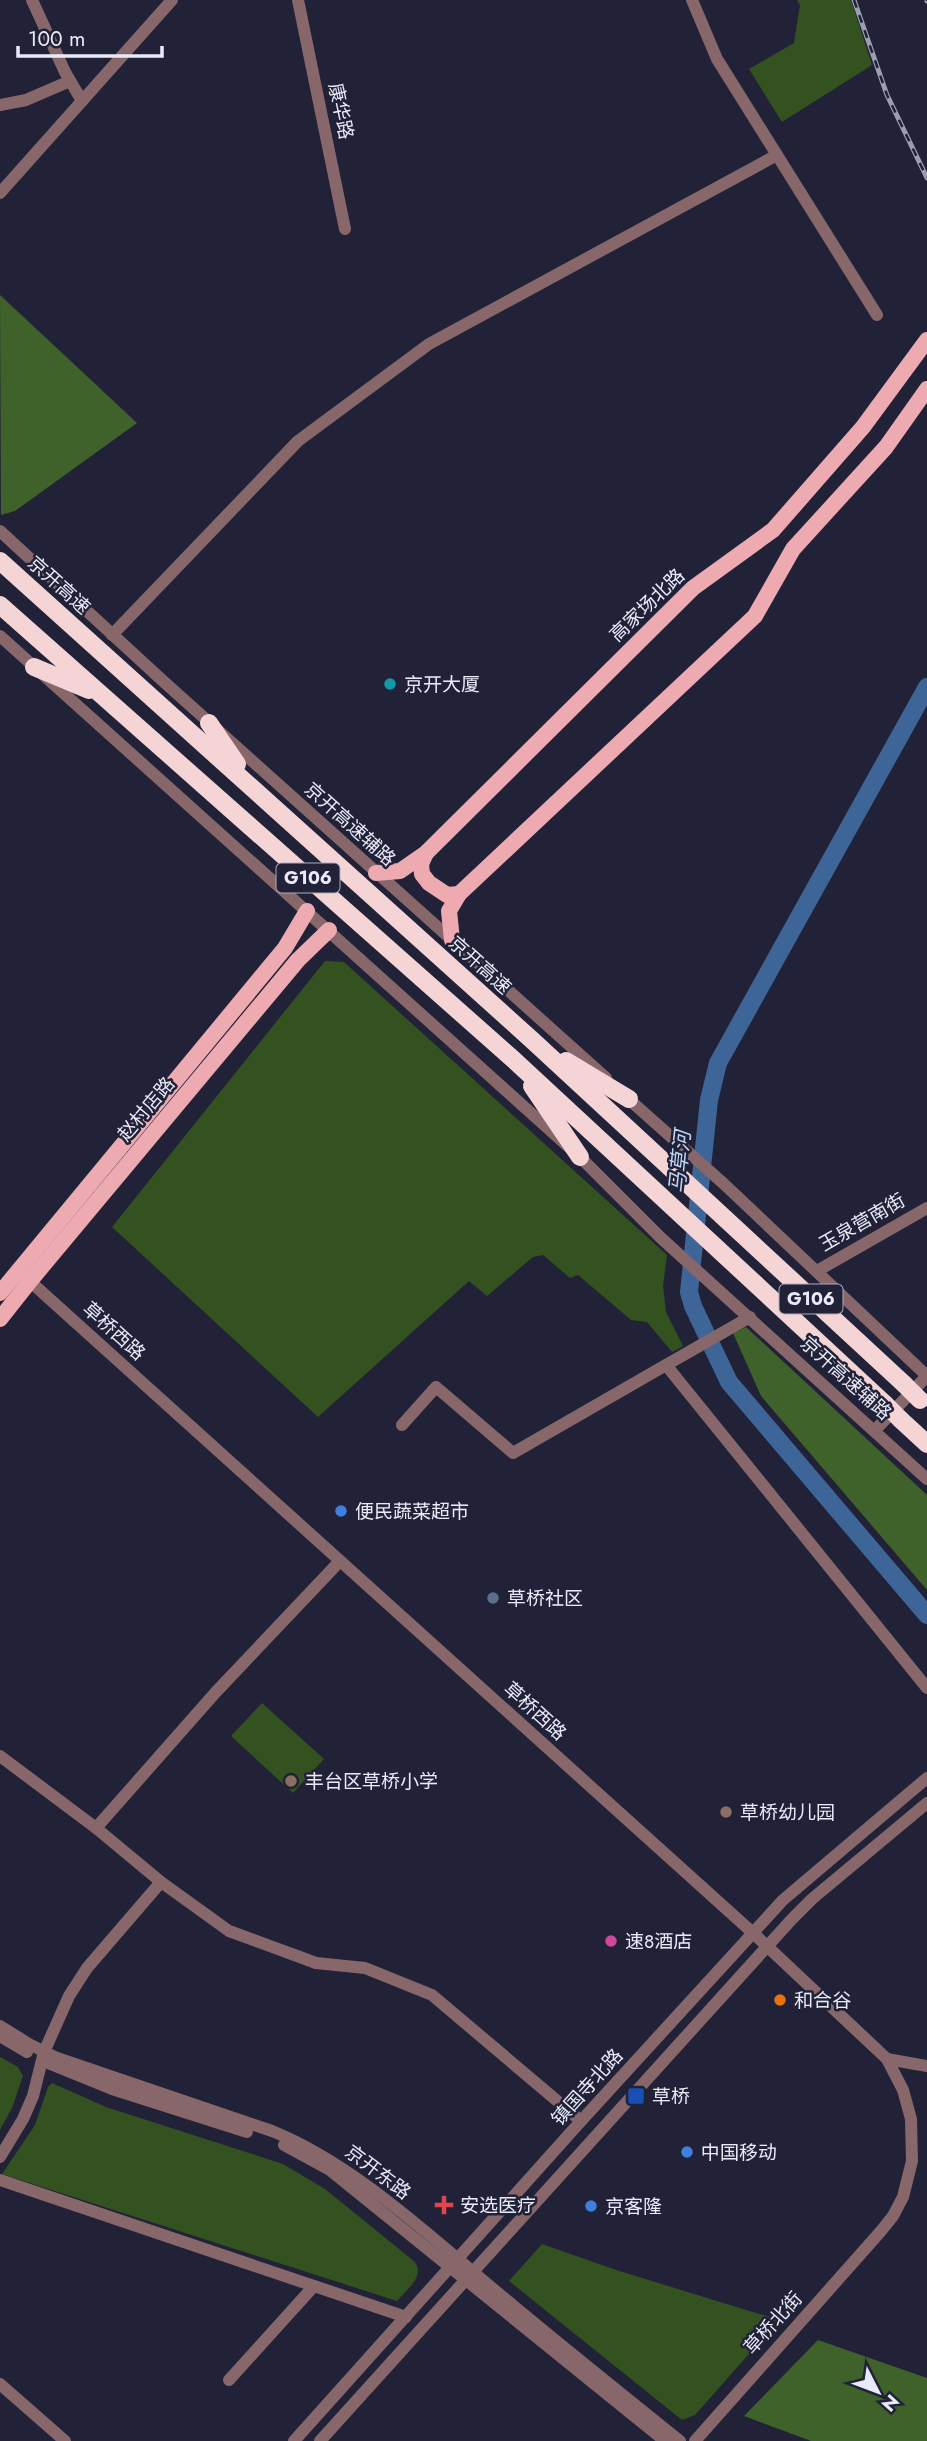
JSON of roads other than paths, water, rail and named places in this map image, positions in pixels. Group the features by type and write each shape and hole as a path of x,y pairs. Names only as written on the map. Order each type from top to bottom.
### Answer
{"highway":[{"name":"京开高速","path":"0,561 531,1040 924,1403"},
{"name":"G106","path":"0,605 514,1060 715,1244 927,1444"},
{"path":"34,667 101,695"},
{"path":"209,723 256,790"},
{"path":"531,1040 629,1099"},
{"path":"514,1060 580,1157"}],"main road":[{"name":"高家场北路","path":"376,873 400,871 426,853 692,588 773,530 863,427 927,340"},
{"path":"452,940 449,911 459,894 755,616 793,549 886,447 927,388"},
{"path":"426,853 421,864 422,874 429,883 447,895 459,894"},
{"name":"赵村店路","path":"0,1319 24,1276 285,948 307,911"},
{"name":"赵村店路","path":"0,1293 24,1276 298,960 329,930"}],"street":[{"path":"32,0 82,101"},
{"path":"0,193 172,0"},
{"name":"康华路","path":"298,0 345,229"},
{"path":"692,0 716,59 877,315"},
{"path":"0,105 26,100 70,80"},
{"path":"112,635 299,441 429,344 777,155"},
{"name":"京开高速辅路","path":"0,531 209,723 678,1142 817,1271"},
{"path":"0,636 580,1157"},
{"name":"京开高速辅路","path":"580,1157 661,1238 927,1479"},
{"name":"玉泉营南街","path":"817,1271 927,1208"},
{"path":"817,1271 927,1376 875,1430"},
{"name":"草桥西路","path":"24,1276 753,1933 887,2059 903,2090 911,2119 912,2161 903,2197 881,2231"},
{"path":"402,1425 436,1387 513,1453 750,1317"},
{"path":"666,1365 927,1688"},
{"path":"96,1828 215,1693 340,1561"},
{"path":"0,1756 96,1828 161,1882 229,1931 316,1963 365,1968 432,1995 581,2121"},
{"name":"镇国寺北路","path":"294,2441 783,1900 927,1779"},
{"name":"镇国寺北路","path":"320,2441 812,1899 927,1803"},
{"path":"0,2157 23,2119 33,2096 43,2056 69,1996 87,1968 161,1882"},
{"name":"京开东路","path":"0,2025 43,2056"},
{"name":"京开东路","path":"0,2036 43,2056 272,2131 308,2147 358,2180 665,2441"},
{"path":"887,2059 927,2066"},
{"path":"0,2180 406,2317"},
{"name":"草桥北街","path":"695,2441 881,2231"},
{"name":"京开东路","path":"469,2276 680,2441"},
{"path":"229,2380 314,2286"},
{"path":"0,2384 65,2441"}],"waterway":[{"name":"马草河","path":"927,687 718,1063 709,1100 689,1292 729,1382 927,1615"}],"railway":[{"path":"854,0 887,95 927,178"}],"place":[{"name":"京开大厦","path":"390,684"},
{"name":"便民蔬菜超市","path":"341,1511"},
{"name":"草桥社区","path":"493,1598"},
{"name":"丰台区草桥小学","path":"291,1781"},
{"name":"草桥幼儿园","path":"726,1812"},
{"name":"速8酒店","path":"611,1941"},
{"name":"和合谷","path":"780,2000"},
{"name":"草桥","path":"636,2096"},
{"name":"中国移动","path":"687,2152"},
{"name":"安选医疗","path":"444,2205"},
{"name":"京客隆","path":"591,2206"}]}
